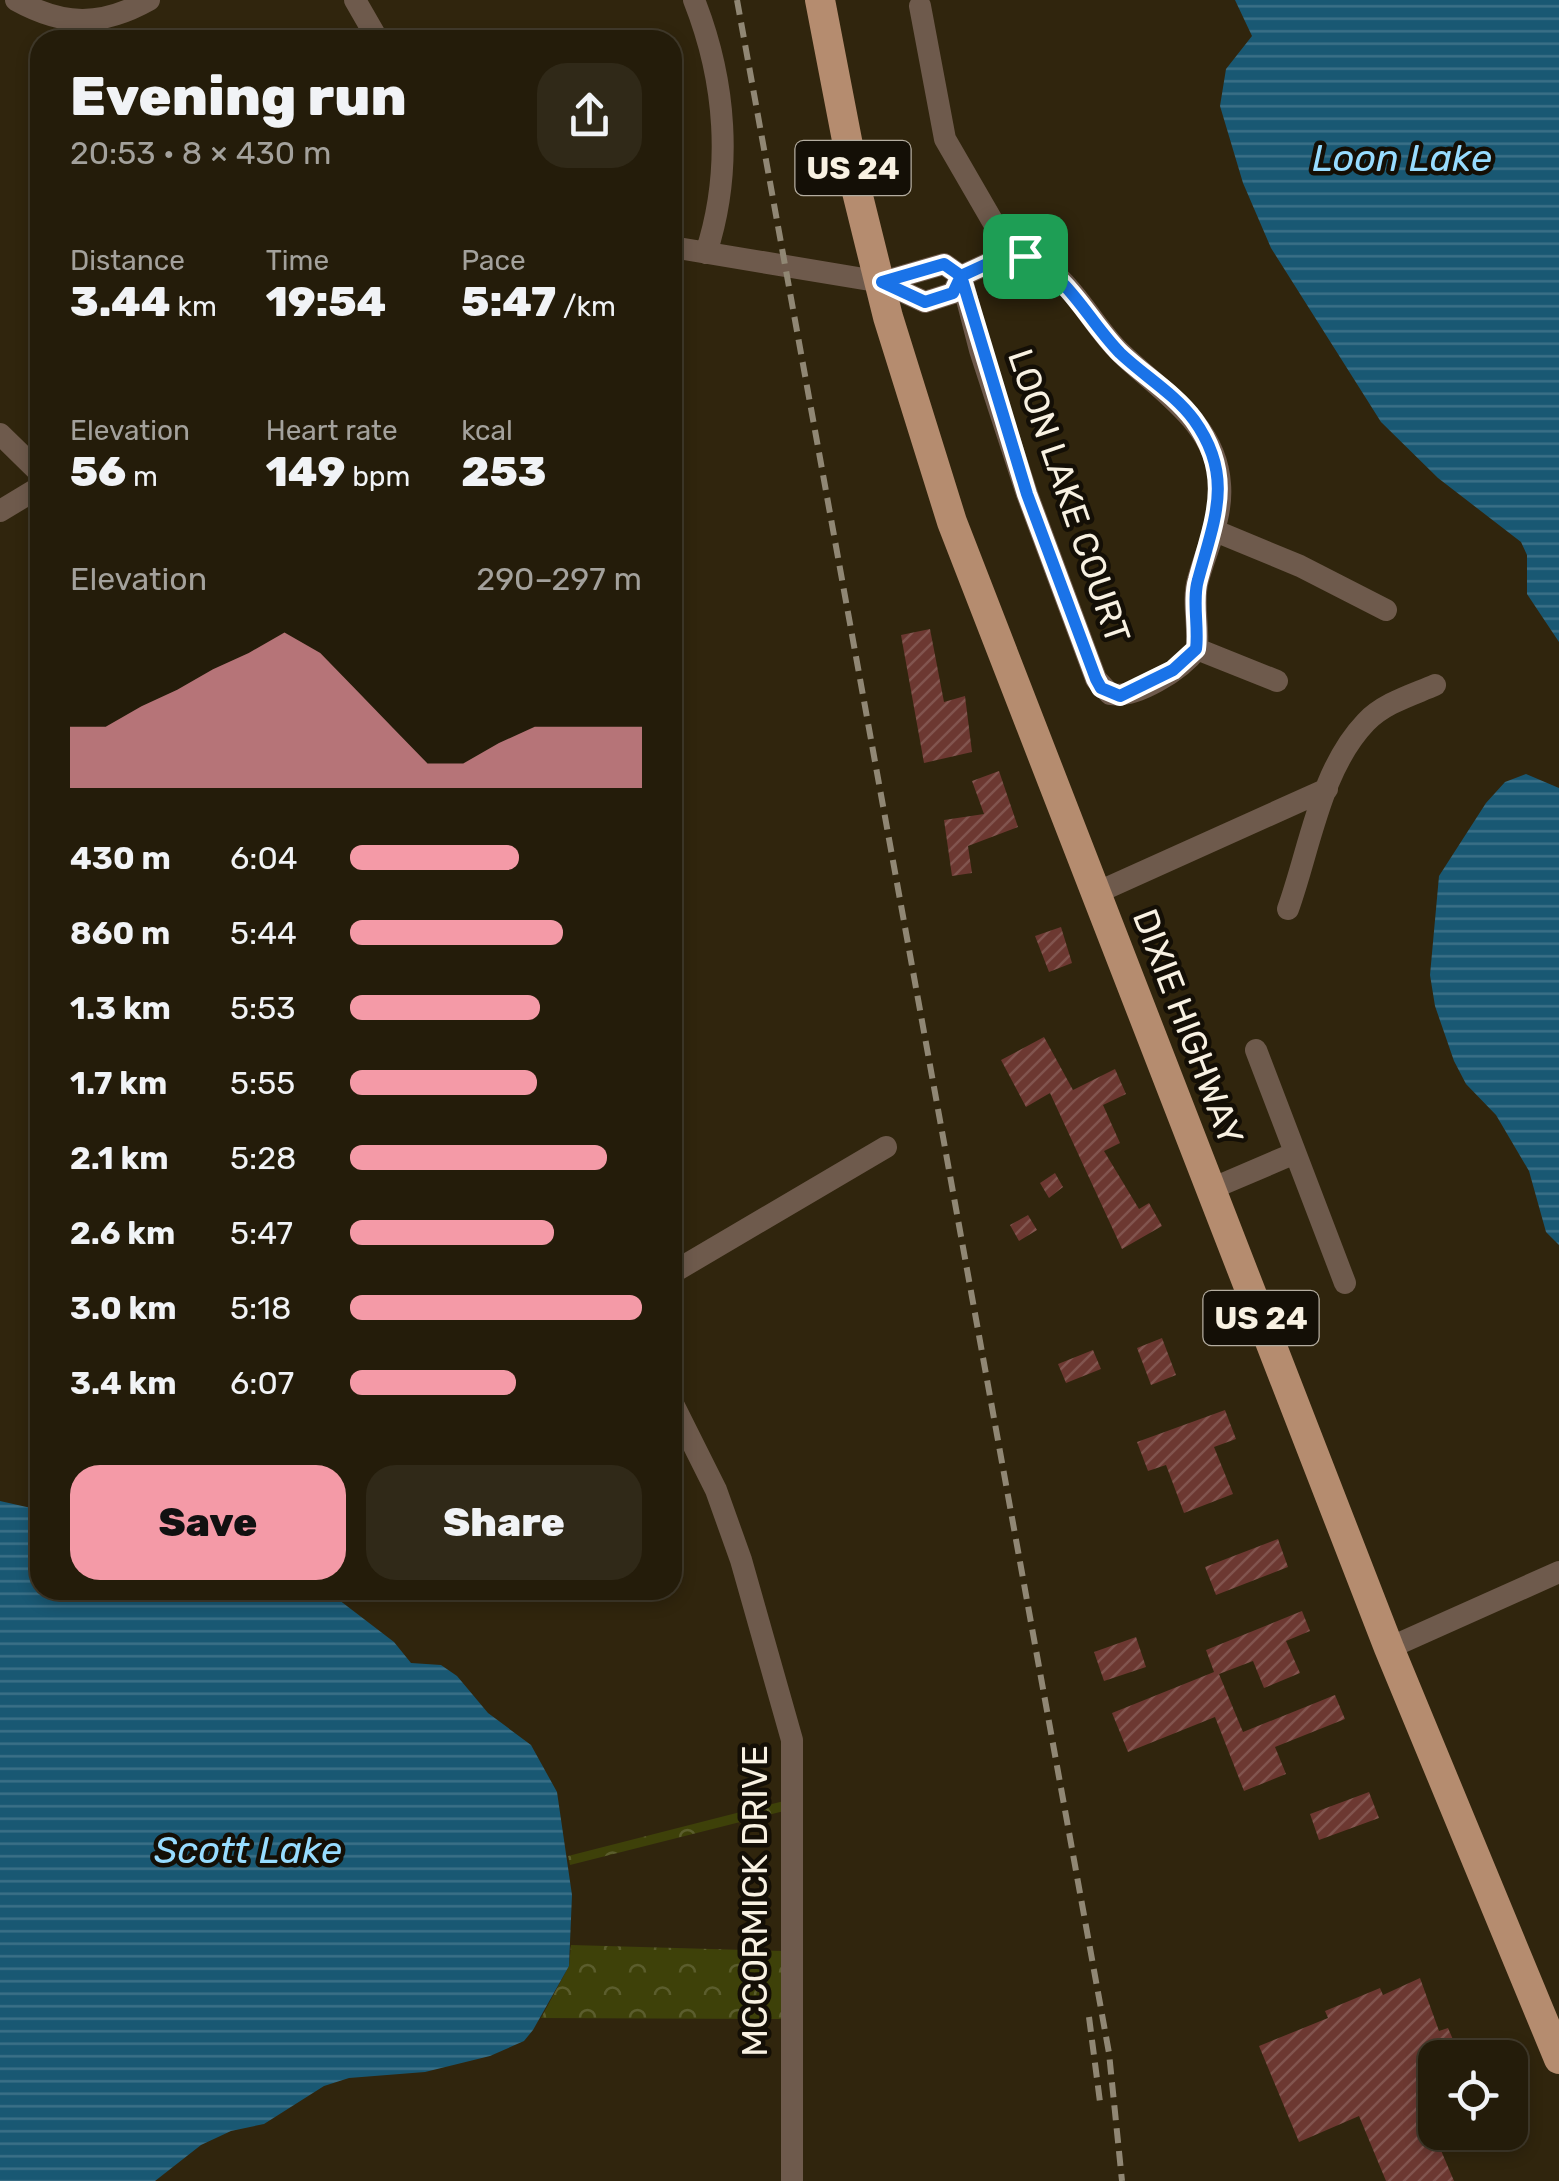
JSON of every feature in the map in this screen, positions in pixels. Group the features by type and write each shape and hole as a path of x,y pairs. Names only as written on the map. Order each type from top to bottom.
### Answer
{"main road":[{"name":"DIXIE HIGHWAY","path":"820,0 857,192 910,396 952,522 1389,1648 1559,2059"}],"street":[{"path":"16,0 46,16 82,23 122,15 149,0"},
{"path":"354,0 372,30"},
{"path":"694,0 710,50 725,144 717,221 706,254"},
{"path":"920,6 945,140 1011,253 1046,266 1068,285 1120,352 1193,419 1210,447 1220,483 1213,530 1197,582 1196,649 1277,681"},
{"path":"682,250 882,282 925,302 953,293 961,276 1011,253"},
{"path":"882,282 944,264 961,276"},
{"name":"LOON LAKE COURT","path":"961,276 1027,494 1101,688 1120,696 1131,693 1173,670 1196,649"},
{"path":"0,434 30,463"},
{"path":"0,511 30,494"},
{"path":"1213,530 1300,566 1386,610"},
{"path":"1288,908 1327,789 1366,722 1387,706 1435,685"},
{"path":"1096,894 1327,789"},
{"path":"1256,1050 1344,1283"},
{"path":"682,1267 886,1147"},
{"path":"1211,1189 1293,1154"},
{"name":"MCCORMICK DRIVE","path":"682,1423 726,1516 765,1633 792,1740 792,2181"},
{"path":"1389,1648 1559,1572"}],"green space":[{"path":"784,1801 784,1811 570,1865 568,1856"},
{"path":"571,1945 784,1951 785,2019 541,2018 569,1966"}],"water":[{"name":"Loon Lake","path":"1235,0 1559,0 1559,642 1527,594 1527,555 1521,542 1438,478 1381,422 1271,248 1243,183 1220,106 1226,69 1252,36"},
{"path":"1526,774 1559,788 1559,1245 1546,1232 1529,1171 1496,1115 1466,1084 1454,1061 1435,1006 1430,975 1439,876 1486,803 1505,782"},
{"name":"Scott Lake","path":"0,1501 30,1508 30,1600 339,1600 394,1642 411,1663 441,1665 457,1676 488,1713 531,1745 557,1792 572,1895 569,1966 524,2041 490,2056 425,2072 349,2078 324,2086 264,2124 231,2131 201,2145 155,2181 0,2181"}],"building":[{"path":"930,629 944,702 965,696 972,752 924,763 901,635"},
{"path":"999,771 1018,827 968,846 972,873 952,876 944,820 984,814 972,781"},
{"path":"1061,927 1072,963 1049,972 1035,936"},
{"path":"1044,1037 1073,1090 1115,1069 1126,1094 1103,1105 1120,1143 1104,1151 1139,1209 1149,1203 1162,1226 1122,1249 1050,1093 1026,1107 1001,1060"},
{"path":"1055,1173 1063,1187 1049,1198 1040,1183"},
{"path":"1028,1215 1037,1230 1019,1241 1010,1225"},
{"path":"1162,1338 1176,1375 1151,1385 1137,1348"},
{"path":"1093,1350 1101,1369 1066,1383 1058,1364"},
{"path":"1225,1410 1236,1439 1214,1447 1233,1494 1184,1513 1166,1465 1148,1471 1137,1442"},
{"path":"1278,1539 1288,1567 1216,1595 1205,1567"},
{"path":"1302,1611 1310,1631 1286,1641 1300,1673 1264,1688 1253,1661 1219,1674 1243,1732 1335,1695 1345,1719 1275,1747 1286,1774 1244,1791 1215,1717 1128,1752 1112,1713 1214,1672 1206,1650"},
{"path":"1136,1637 1146,1667 1104,1681 1094,1652"},
{"path":"1369,1792 1379,1818 1319,1840 1310,1814"},
{"path":"1420,1978 1439,2031 1448,2028 1453,2040 1418,2040 1418,2150 1441,2150 1454,2181 1386,2181 1359,2116 1299,2142 1259,2046 1328,2018 1325,2011 1380,1988 1383,1995"}],"railway":[{"path":"737,0 1109,2053 1122,2181"},
{"path":"1089,2017 1100,2102"}],"route":[{"path":"1025,256 1011,253 961,276 944,264 918,268 882,282 925,302 953,293 961,276 974,314 980,350 1027,494 1096,679 1101,688 1120,696 1173,670 1196,649 1197,582 1213,530 1220,483 1210,447 1193,419 1120,352 1068,285 1046,266 1025,256"}]}
